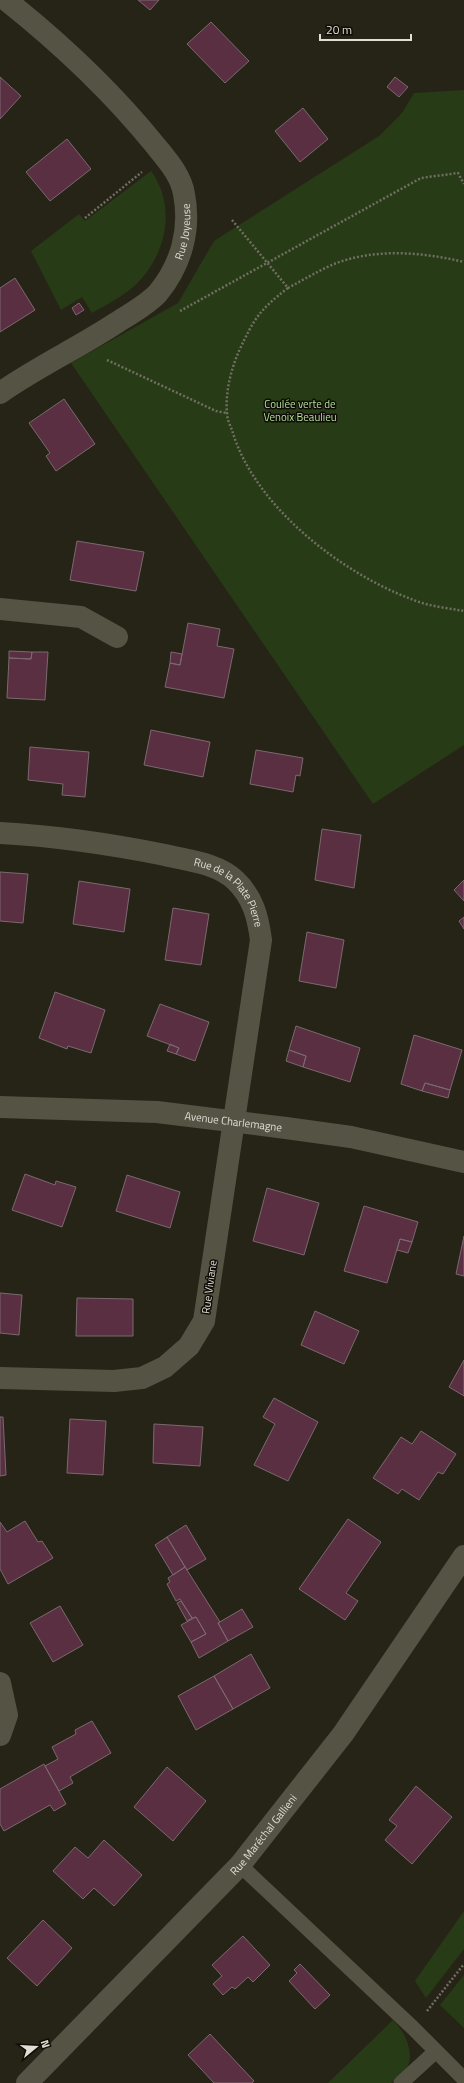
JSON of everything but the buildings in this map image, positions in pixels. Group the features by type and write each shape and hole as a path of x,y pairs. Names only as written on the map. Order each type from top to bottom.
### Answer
{"street":[{"name":"Rue Joyeuse","path":"0,394 18,380 98,335 139,309 157,293 180,255 186,237 184,193 174,168 138,124 97,82 6,0"},
{"path":"0,609 81,618 117,637"},
{"name":"Rue de la Plate Pierre","path":"0,833 108,843 200,863 222,871 235,880 249,897 258,917 261,940 232,1121"},
{"name":"Avenue Charlemagne","path":"0,1107 157,1112 351,1138 464,1162"},
{"name":"Rue Viviane","path":"0,1378 114,1381 142,1378 165,1367 189,1346 204,1321 232,1121"},
{"name":"Rue Maréchal Gallieni","path":"27,2083 240,1865 343,1734 464,1556"},
{"path":"0,1683 7,1715 0,1735"}],"lane":[{"path":"240,1865 413,2028 464,2079"},
{"path":"401,2083 436,2051"}],"path":[{"path":"85,218 146,169"},
{"path":"179,312 421,178 458,173 464,184"},
{"path":"232,220 288,288"},
{"path":"464,262 409,253 381,254 356,258 335,264 288,288 269,302 254,319 237,356 230,378 226,413 237,448 252,477 297,527 329,552 388,590 413,600 464,611"},
{"path":"104,359 216,411 226,413"},
{"path":"413,2028 464,1964"}],"green space":[{"name":"Coulée verte de Venoix Beaulieu","path":"464,90 464,745 373,804 71,363 178,303 214,241 379,136 402,113 414,93"},
{"path":"151,171 159,184 166,211 163,240 151,266 132,288 92,313 82,297 61,310 31,251 79,214 85,221"},
{"path":"464,1911 464,1949 426,1998 415,1981"},
{"path":"464,1975 464,2028 440,2005"},
{"path":"393,2020 402,2031 408,2044 410,2057 409,2064 403,2074 391,2083 328,2083"}]}
